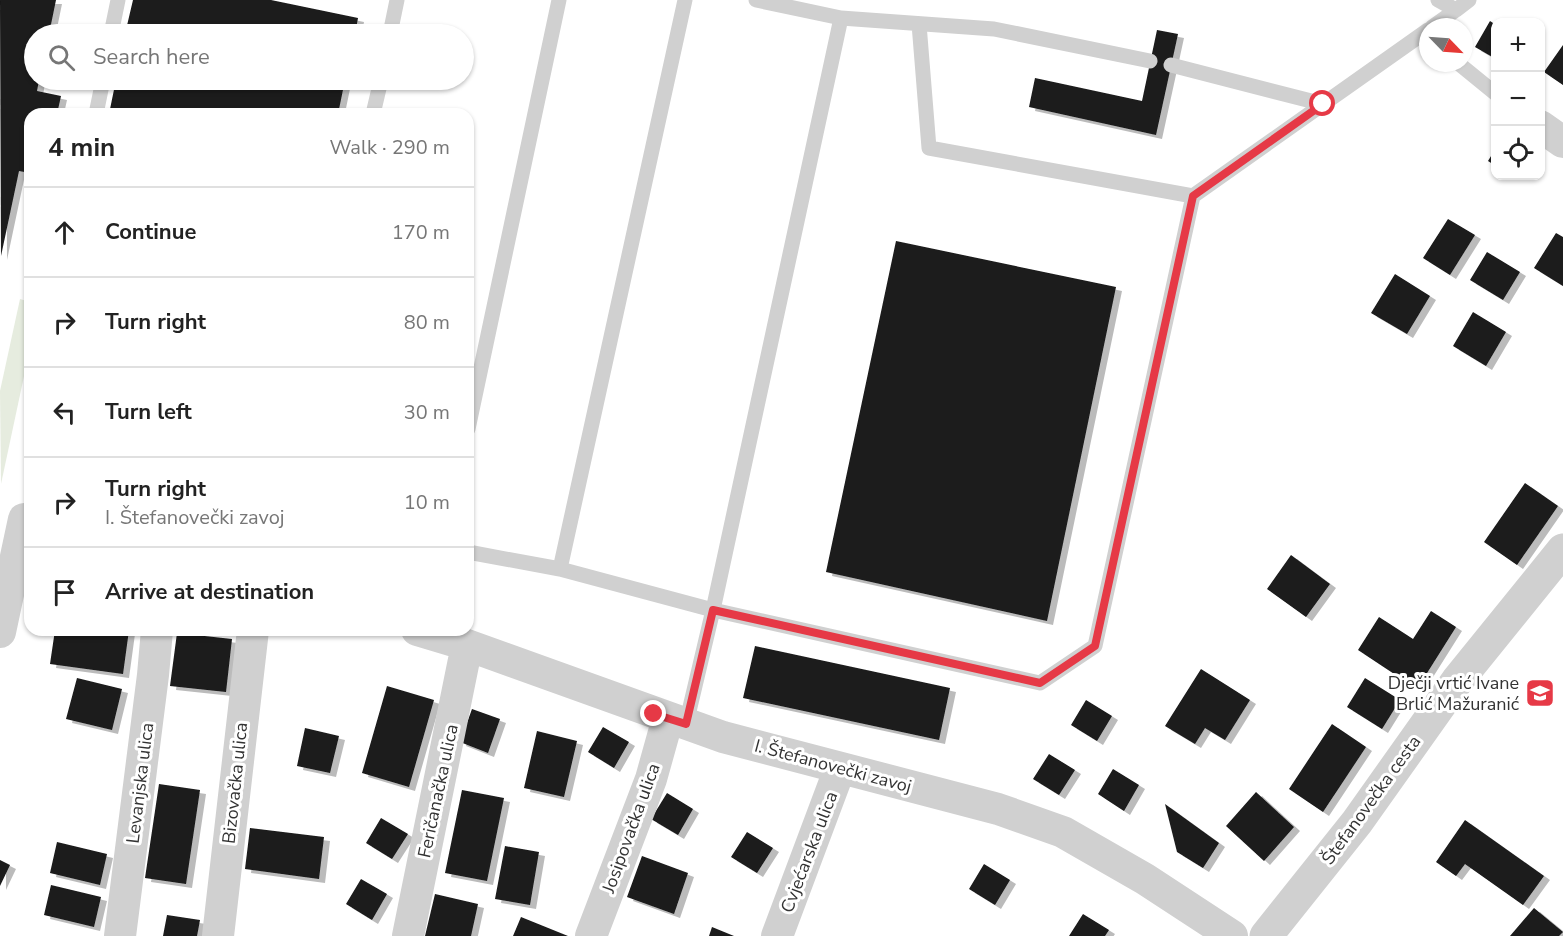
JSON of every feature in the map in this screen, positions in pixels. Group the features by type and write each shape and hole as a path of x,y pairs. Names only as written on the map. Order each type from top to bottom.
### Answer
{"street":[{"path":"1545,129 1563,142"},
{"path":"0,632 18,518"},
{"name":"Štefanovečka cesta","path":"1266,936 1357,822 1456,681 1563,550"},
{"name":"Levanjska ulica","path":"120,936 156,636"},
{"name":"Bizovačka ulica","path":"218,936 252,636"},
{"name":"I. Štefanovečki zavoj","path":"437,636 723,737 999,809 1063,832 1145,879 1232,936"},
{"name":"Feričanačka ulica","path":"408,936 467,645"},
{"name":"Josipovačka ulica","path":"591,936 651,779 677,721"},
{"name":"Cvjećarska ulica","path":"777,936 840,768"}],"lane":[{"path":"113,24 118,0"},
{"path":"392,24 397,0"},
{"path":"474,401 559,0"},
{"path":"560,569 685,0"},
{"path":"756,0 841,18 994,29 1150,61"},
{"path":"1438,0 1456,10"},
{"path":"1445,18 1469,0"},
{"path":"677,721 713,610 841,18"},
{"path":"919,24 929,148 1193,196"},
{"path":"474,553 560,569 713,610 1040,683 1095,646 1193,196 1419,38"},
{"path":"1171,65 1323,104"},
{"path":"1469,72 1491,90"},
{"path":"97,108 101,90"},
{"path":"375,108 379,90"}],"shaded area":[{"path":"20,299 24,300 24,376 1,484 0,391"}],"building":[{"path":"0,0 56,0 51,24 24,24 24,90 37,90 61,96 58,108 24,108 24,172 19,171 1,256"},
{"path":"133,0 271,0 358,18 357,24 127,24"},
{"path":"1490,21 1491,56 1475,47"},
{"path":"1157,30 1178,34 1156,135 1029,107 1035,78 1142,101"},
{"path":"1563,45 1563,85 1545,71"},
{"path":"114,90 343,90 339,108 110,108"},
{"path":"1448,219 1475,235 1450,275 1423,258"},
{"path":"1556,233 1563,237 1563,286 1534,268"},
{"path":"896,241 1116,287 1047,621 826,572"},
{"path":"1487,252 1520,272 1503,300 1470,280"},
{"path":"1395,274 1430,296 1407,334 1371,313"},
{"path":"1473,312 1506,332 1486,366 1453,346"},
{"path":"1525,483 1558,506 1517,565 1484,542"},
{"path":"1291,555 1330,584 1306,617 1267,589"},
{"path":"1431,611 1456,627 1417,689 1358,650 1379,617 1413,639"},
{"path":"54,636 128,636 123,674 50,664"},
{"path":"177,636 232,639 226,692 170,686"},
{"path":"755,646 950,688 939,740 743,698"},
{"path":"1201,669 1250,700 1225,740 1205,728 1195,744 1165,726"},
{"path":"77,678 122,689 112,730 66,719"},
{"path":"1365,678 1400,700 1382,729 1347,707"},
{"path":"387,686 434,700 409,787 362,773"},
{"path":"1086,700 1112,716 1097,741 1071,725"},
{"path":"472,709 500,719 488,753 460,742"},
{"path":"1332,724 1366,747 1323,812 1289,789"},
{"path":"603,727 629,742 614,768 588,752"},
{"path":"305,728 339,736 330,773 297,766"},
{"path":"537,731 577,741 564,797 524,788"},
{"path":"1049,754 1075,770 1059,795 1033,779"},
{"path":"1113,769 1139,785 1124,811 1098,794"},
{"path":"159,784 200,790 186,884 145,878"},
{"path":"462,790 504,798 487,881 445,873"},
{"path":"1256,792 1294,827 1264,861 1226,826"},
{"path":"667,793 693,809 678,835 651,819"},
{"path":"1165,804 1219,843 1203,868 1177,852"},
{"path":"381,818 408,834 392,859 366,843"},
{"path":"1465,820 1544,876 1523,905 1465,864 1456,876 1436,862"},
{"path":"250,828 324,837 319,879 245,869"},
{"path":"747,832 773,848 757,873 731,857"},
{"path":"57,842 107,854 100,885 50,873"},
{"path":"505,846 539,852 530,905 495,899"},
{"path":"642,856 688,873 674,914 627,897"},
{"path":"0,860 10,865 0,886"},
{"path":"984,864 1010,880 995,905 969,889"},
{"path":"361,879 387,894 372,920 346,904"},
{"path":"51,885 101,897 94,927 44,915"},
{"path":"435,894 478,904 471,936 425,936"},
{"path":"1534,908 1563,932 1559,936 1510,936"},
{"path":"1083,914 1109,930 1105,936 1069,936"},
{"path":"167,915 200,920 197,936 163,936"},
{"path":"521,917 568,936 513,936"},
{"path":"712,927 734,936 709,936"}],"place":[{"name":"Dječji vrtić Ivane Brlić Mažuranić","path":"1540,693"}],"route":[{"path":"654,714 686,724 713,610 1040,683 1095,646 1193,196 1323,104"}]}
